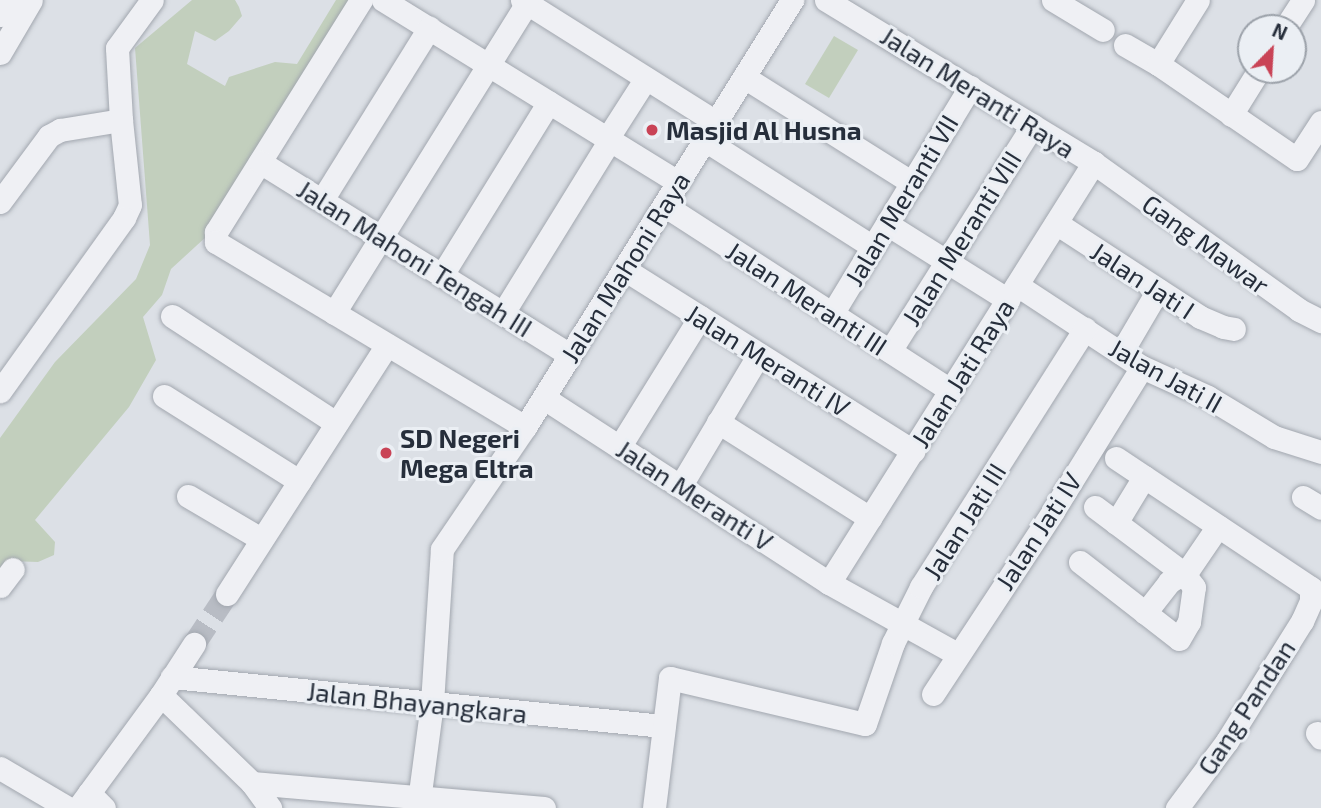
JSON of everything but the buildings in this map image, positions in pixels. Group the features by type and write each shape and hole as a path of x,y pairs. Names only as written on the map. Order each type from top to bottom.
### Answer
{"street":[{"path":"0,53 9,0"},
{"path":"5,20 31,0"},
{"path":"0,391 124,218 130,205 117,48 152,0"},
{"path":"361,0 216,232 216,242 525,427"},
{"path":"383,0 678,182"},
{"name":"Jalan Mahoni Raya","path":"419,802 432,703 442,549 525,427 552,402 570,355 792,0"},
{"name":"Jalan Meranti Raya","path":"826,0 1094,163"},
{"path":"1053,0 1103,30"},
{"path":"1158,64 1198,0"},
{"path":"334,313 489,65 536,4 646,78 710,131 873,247"},
{"path":"322,200 429,28"},
{"path":"1125,45 1199,89 1231,116 1307,153 1321,122"},
{"path":"744,77 912,183"},
{"path":"503,313 646,78"},
{"path":"1231,116 1250,84"},
{"name":"Jalan Meranti VII","path":"832,314 971,87"},
{"path":"442,275 549,102"},
{"path":"0,202 49,136 60,130 121,120"},
{"name":"Jalan Meranti VIII","path":"890,351 1033,125"},
{"name":"Jalan Mahoni Tengah III","path":"260,162 570,355"},
{"name":"Jalan Jati Raya","path":"829,583 1094,163"},
{"name":"Gang Mawar","path":"1094,163 1298,310 1321,321"},
{"name":"Jalan Meranti III","path":"664,205 951,391"},
{"name":"Jalan Jati I","path":"1056,223 1200,317 1234,329"},
{"name":"Jalan Jati II","path":"887,224 947,261 1085,330 1142,367 1208,397 1274,437 1321,452"},
{"name":"Jalan Meranti IV","path":"624,269 913,451"},
{"path":"1121,353 1158,290"},
{"path":"172,316 337,423"},
{"path":"620,446 699,317"},
{"name":"Jalan Jati III","path":"662,726 667,682 675,677 865,724 901,625 921,587 1085,330"},
{"path":"227,594 387,345"},
{"path":"681,485 759,354"},
{"name":"Jalan Jati IV","path":"933,694 1053,511 1142,367"},
{"path":"164,396 299,481"},
{"name":"Jalan Meranti V","path":"552,402 829,583 957,654"},
{"path":"718,422 870,518"},
{"path":"1116,458 1218,526 1316,581"},
{"path":"1116,523 1144,477"},
{"path":"188,496 261,539"},
{"path":"1080,562 1179,639 1189,622 1194,587 1183,573 1095,507"},
{"path":"1145,612 1169,582 1183,573 1218,526"},
{"name":"Gang Pandan","path":"1177,808 1311,622 1311,601 1316,581"},
{"path":"90,803 194,644"},
{"path":"166,686 252,783 270,808"},
{"name":"Jalan Bhayangkara","path":"166,686 432,703 662,726"},
{"path":"654,808 662,726"},
{"path":"0,768 68,808"},
{"path":"252,783 419,802 544,808"}],"green space":[{"path":"192,0 235,0 239,7 242,16 229,31 215,41 195,31 187,64 225,86 229,77 275,62 297,64 336,0 354,0 207,236 171,269 162,295 143,317 156,360 129,407 35,520 55,542 54,555 38,562 9,561 0,572 0,438 55,362 136,279 150,245 135,48"},
{"path":"834,36 858,50 829,98 805,84"}],"tunnel":[{"path":"194,644 227,594"}],"place":[{"name":"Masjid Al Husna","path":"652,130"},
{"name":"SD Negeri Mega Eltra","path":"386,453"}]}
